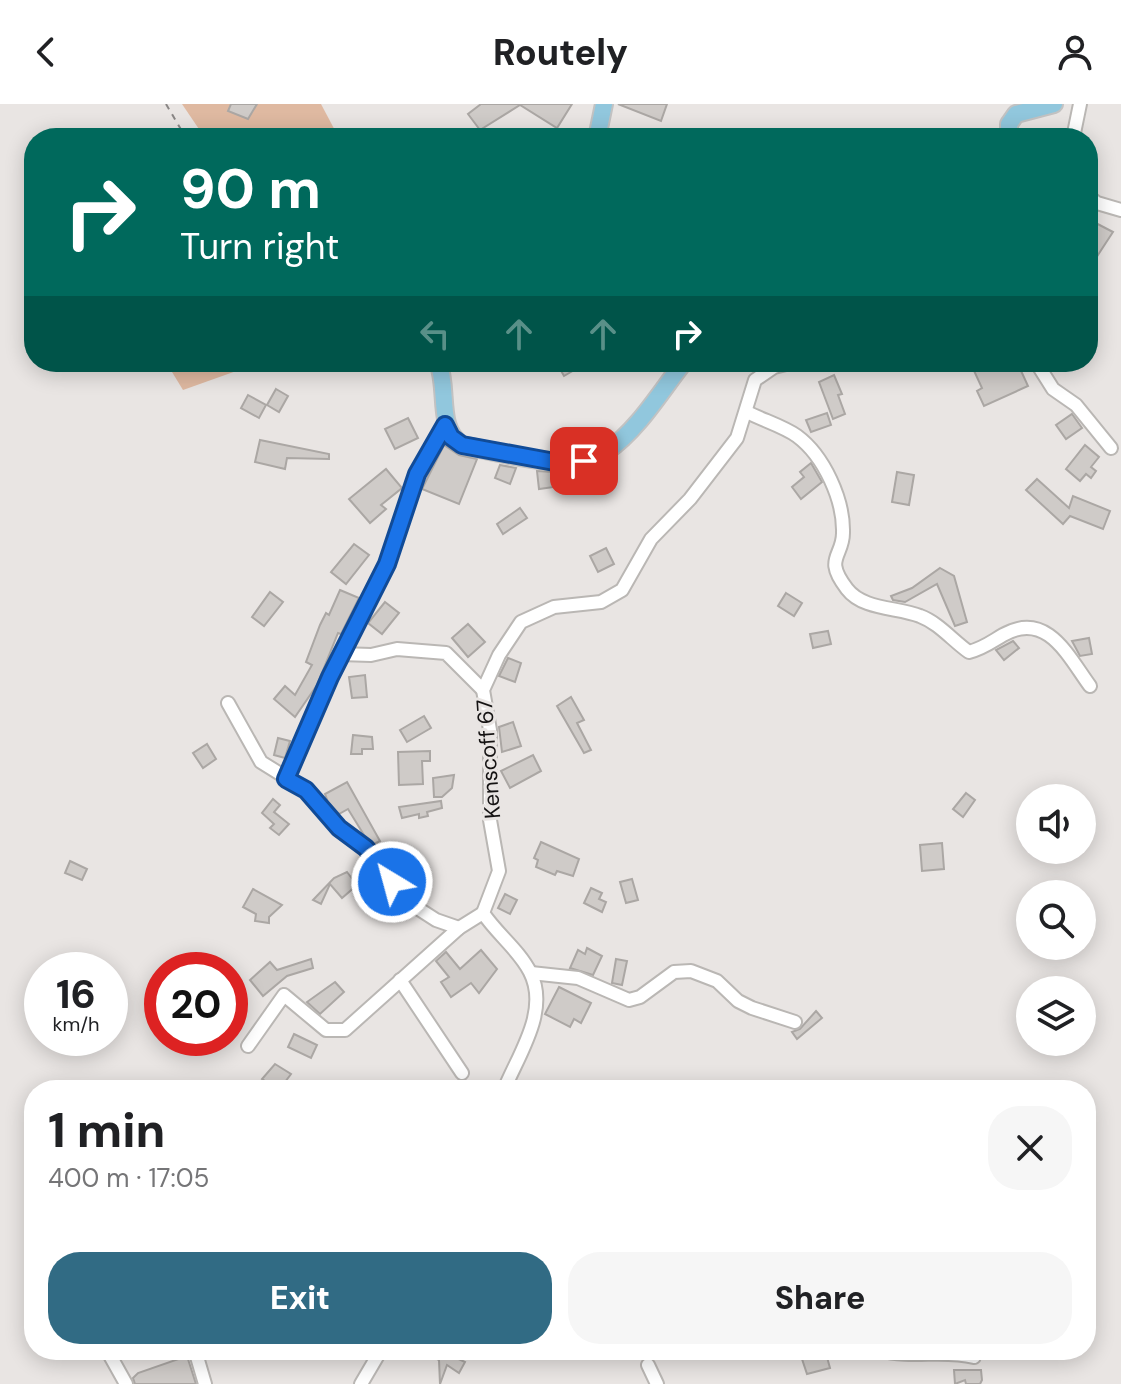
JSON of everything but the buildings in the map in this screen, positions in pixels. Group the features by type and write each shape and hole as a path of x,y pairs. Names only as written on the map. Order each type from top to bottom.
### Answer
{"main road":[{"path":"1009,128 1016,114 1054,104"},
{"path":"598,128 600,106"},
{"path":"440,372 446,397 445,425 451,437 462,445 560,463 584,461 607,451 640,417 676,372"}],"street":[{"path":"1075,128 1080,104"},
{"path":"1098,203 1121,210"},
{"name":"Kenscoff 67","path":"483,913 499,871 490,820 490,730 483,690 499,655 521,622 554,607 601,602 622,590 651,539 690,499 737,438 755,380 767,372"},
{"path":"1042,372 1053,389 1076,405 1111,448"},
{"path":"747,412 797,436 812,452 838,495 844,535 834,556 837,571 848,591 869,603 923,616 969,652 987,647 1004,634 1022,628 1043,628 1054,637 1090,686"},
{"path":"286,779 340,654 387,564 417,474 445,425"},
{"path":"340,654 371,655 397,649 446,653 483,690"},
{"path":"228,703 261,762 306,790 339,828 366,848 408,902 436,920 459,928"},
{"path":"248,1046 281,996 290,997 313,1022 333,1032 345,1030 459,928 483,913 531,973 537,996 532,1024 508,1080"},
{"path":"531,973 578,978 629,1000 640,997 683,969 717,981 738,1001 752,1008 795,1022"},
{"path":"400,980 462,1073"},
{"path":"113,1360 126,1384"},
{"path":"198,1360 205,1384"},
{"path":"361,1384 375,1360"},
{"path":"648,1365 657,1384"}],"path":[{"path":"166,104 180,128"}],"shaded area":[{"path":"182,104 321,104 334,128 198,128"},
{"path":"172,372 234,372 183,390"}],"route":[{"path":"392,882 366,848 339,828 306,790 286,779 330,677 387,564 417,474 445,425 451,437 462,445 560,463 584,461"}]}
